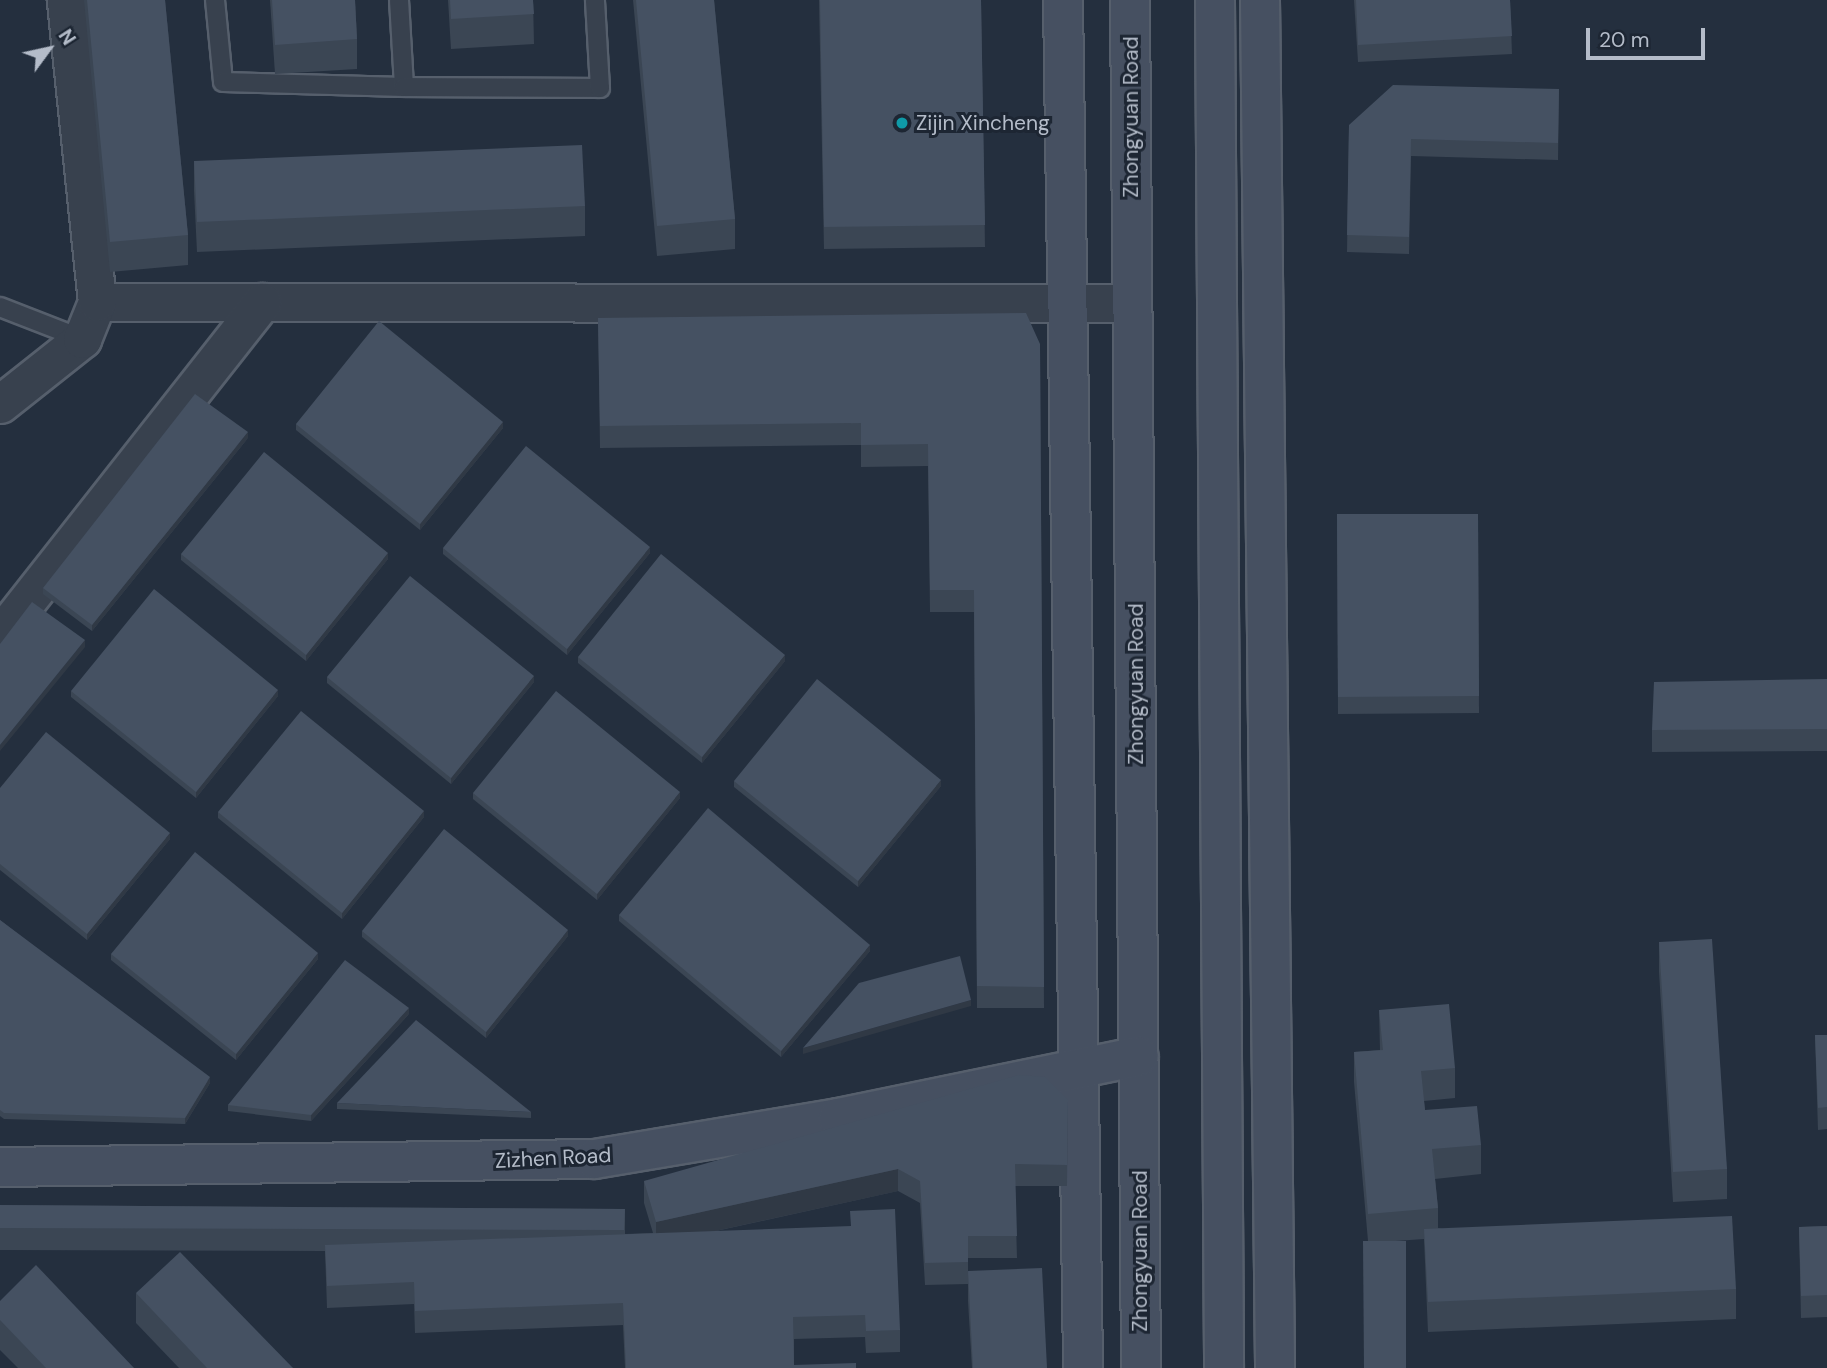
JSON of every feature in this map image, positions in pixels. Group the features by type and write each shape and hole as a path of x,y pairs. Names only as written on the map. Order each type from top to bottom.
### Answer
{"street":[{"path":"0,404 82,339 97,302 66,0"},
{"path":"1063,0 1083,1368"},
{"name":"Zhongyuan Road","path":"1130,0 1141,1368"},
{"path":"1214,0 1224,1368"},
{"path":"1260,0 1275,1368"},
{"path":"97,302 1132,303"},
{"path":"0,635 262,302"},
{"name":"Zizhen Road","path":"0,1167 594,1159 838,1118 1139,1056"}],"lane":[{"path":"215,0 223,82 404,88 600,88 595,0"},
{"path":"399,0 404,88"},
{"path":"0,307 82,339"}],"building":[{"path":"87,0 165,0 188,235 110,242"},
{"path":"272,0 355,0 357,39 275,45"},
{"path":"450,0 533,0 534,14 451,19"},
{"path":"636,0 714,0 735,219 657,226"},
{"name":"Zijin Xincheng","path":"820,0 981,0 985,225 824,227"},
{"path":"1356,0 1510,0 1512,36 1358,45"},
{"path":"1393,85 1559,89 1558,143 1411,139 1409,237 1347,235 1349,125"},
{"path":"582,145 585,206 197,222 194,161"},
{"path":"1026,313 1040,344 1044,987 977,986 974,590 930,590 928,444 861,445 861,423 600,426 598,318"},
{"path":"379,321 503,422 420,524 296,424"},
{"path":"195,394 248,432 92,625 43,588"},
{"path":"526,446 650,547 567,649 443,548"},
{"path":"264,452 388,553 306,655 181,554"},
{"path":"1337,514 1478,514 1479,696 1338,697"},
{"path":"661,554 785,655 702,757 578,657"},
{"path":"410,576 534,676 451,778 327,677"},
{"path":"154,589 278,690 196,792 71,691"},
{"path":"32,602 85,640 0,745 0,644"},
{"path":"817,679 941,780 858,881 734,781"},
{"path":"1827,679 1827,729 1652,730 1654,682"},
{"path":"556,691 680,792 597,894 473,793"},
{"path":"301,711 424,811 342,913 218,812"},
{"path":"46,732 170,833 87,934 0,864 0,788"},
{"path":"708,808 870,945 781,1051 619,915"},
{"path":"444,829 568,930 486,1032 362,931"},
{"path":"195,852 318,953 236,1054 111,954"},
{"path":"0,920 210,1077 185,1118 4,1113 0,1110"},
{"path":"1712,939 1727,1169 1673,1172 1659,942"},
{"path":"960,956 971,1000 803,1048 859,983"},
{"path":"345,960 409,1008 311,1115 228,1105"},
{"path":"1449,1004 1455,1068 1421,1071 1425,1110 1477,1106 1481,1145 1432,1149 1438,1208 1368,1214 1354,1052 1383,1050 1379,1010"},
{"path":"416,1020 531,1112 337,1103"},
{"path":"1815,1035 1827,1035 1827,1107 1818,1108"},
{"path":"1019,1075 1045,1077 1068,1100 1067,1165 1015,1164 1017,1236 968,1236 968,1262 925,1263 920,1181 898,1169 656,1222 644,1181"},
{"path":"0,1205 625,1209 624,1230 0,1228"},
{"path":"895,1209 900,1330 866,1331 865,1315 793,1317 794,1365 856,1363 856,1368 626,1368 623,1303 415,1311 414,1282 327,1286 325,1245 851,1226 850,1211"},
{"path":"1732,1216 1736,1289 1428,1302 1424,1229"},
{"path":"1827,1226 1827,1295 1801,1296 1799,1227"},
{"path":"1363,1241 1406,1241 1406,1368 1364,1368"},
{"path":"180,1252 293,1368 207,1368 136,1293"},
{"path":"36,1265 134,1368 46,1368 0,1320 0,1301"},
{"path":"1042,1268 1047,1368 973,1368 968,1271"}],"place":[{"name":"Zijin Xincheng","path":"902,123"}]}
